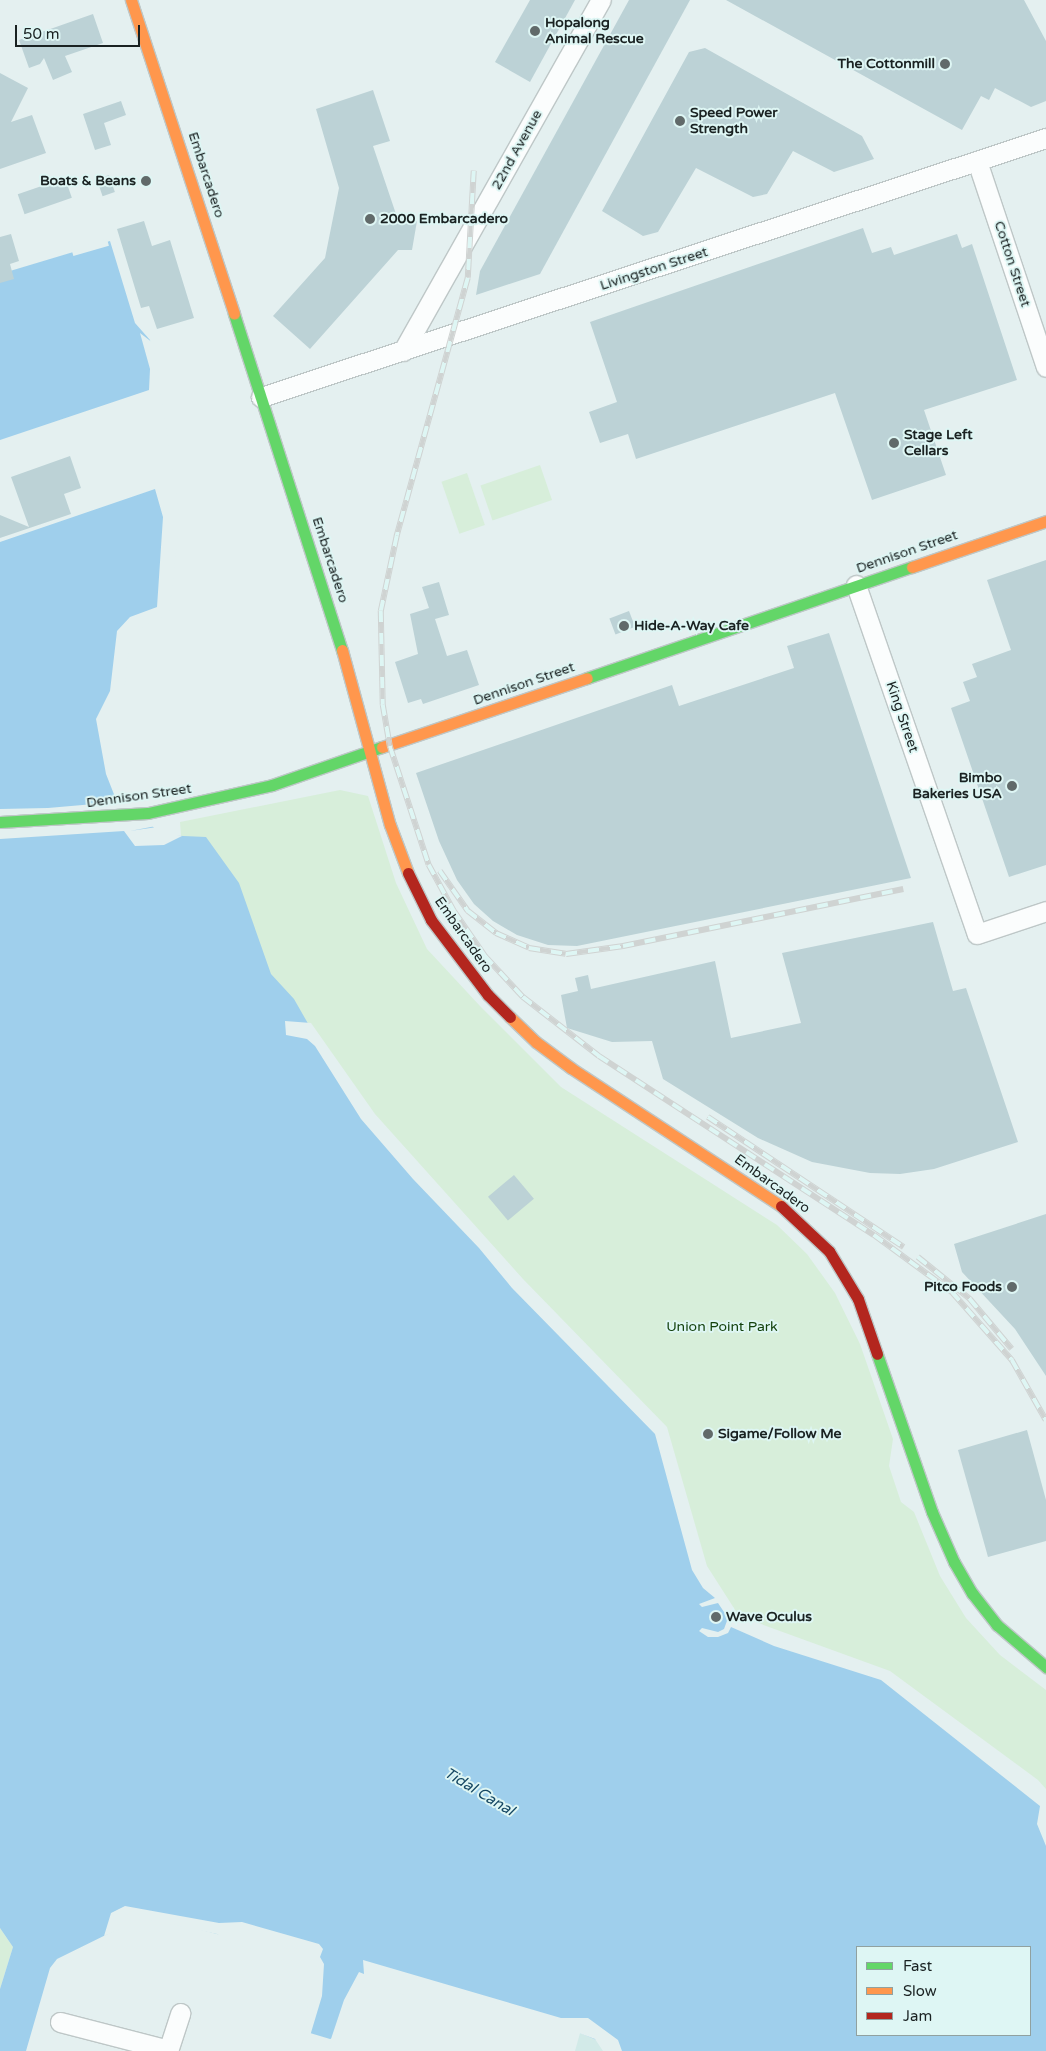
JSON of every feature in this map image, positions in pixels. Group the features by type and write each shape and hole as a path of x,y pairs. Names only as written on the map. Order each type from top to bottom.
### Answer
{"main road":[{"name":"Embarcadero","path":"131,0 332,613 390,825 411,880 431,920 488,995 536,1042 564,1063 775,1201 799,1220 829,1251 858,1299 932,1512 954,1562 972,1594 997,1625 1046,1667"},
{"name":"Dennison Street","path":"0,822 91,819 204,802 272,785 370,754 1046,521"}],"street":[{"name":"22nd Avenue","path":"403,352 601,0"},
{"name":"Livingston Street","path":"261,397 403,352 1046,138"},
{"name":"Cotton Street","path":"978,161 1046,367"},
{"name":"King Street","path":"856,585 978,934 1046,911"},
{"path":"60,2022 168,2051 180,2013"}],"shaded area":[{"path":"580,2033 601,2042 606,2051 575,2051"}],"green space":[{"path":"540,465 552,500 492,520 480,486"},
{"path":"467,473 485,525 459,534 441,482"},
{"name":"Union Point Park","path":"340,790 368,796 396,883 427,949 480,1006 561,1087 777,1225 807,1254 835,1293 860,1344 893,1439 889,1466 901,1502 914,1512 940,1576 966,1618 1000,1655 1046,1690 1046,1793 737,1618 522,1281 373,1116 164,845 181,836 180,822"},
{"path":"0,1928 13,1947 0,1989"}],"water":[{"name":"Tidal Canal","path":"110,241 135,323 150,340 177,518 167,612 129,631 106,728 133,806 161,835 206,837 239,883 271,974 294,999 314,1034 373,1116 522,1281 665,1428 705,1567 737,1618 888,1673 1046,1793 1046,2051 606,2051 601,2042 580,2033 365,1982 334,2038 330,2039 310,2033 308,2028 313,1967 217,1934 143,1915 144,1912 134,1909 128,1924 57,1959 50,1968 26,2051 0,2051 0,1989 13,1947 0,1928 0,274"}],"pier":[{"path":"107,239 109,246 73,256 71,249"},
{"path":"140,333 153,343 180,519 169,613 131,633 125,683 108,728 135,805 156,826 130,831 157,827 162,832 182,836 164,845 135,846 124,831 0,839 0,809 48,808 117,802 106,774 96,719 110,691 117,631 130,617 157,607 163,517 155,489 0,542 0,440 149,390 150,369"},
{"path":"285,1021 311,1023 375,1114 523,1279 667,1427 707,1566 739,1616 890,1671 1038,1780 1046,1789 1046,1846 1037,1824 1040,1806 881,1680 774,1646 731,1627 728,1633 718,1637 708,1637 699,1631 702,1628 718,1632 724,1629 728,1618 718,1603 702,1607 699,1604 715,1598 703,1588 692,1570 655,1434 512,1288 479,1248 413,1179 361,1119 315,1046 307,1039 286,1035"},
{"path":"125,1906 219,1923 242,1922 319,1944 323,1949 320,1957 324,1964 322,1996 310,2036 306,2028 310,1969 227,1941 217,1934 142,1918 135,1912 130,1925 104,1936 111,1913"},
{"path":"363,1960 561,2018 588,2018 618,2040 622,2051 603,2051 595,2039 579,2033 556,2036 366,1984 336,2039 330,2042 344,2000 359,1972 364,1974"}],"building":[{"name":"Hopalong Animal Rescue","path":"530,0 575,0 530,82 495,62"},
{"path":"629,0 690,0 540,274 476,295 480,271"},
{"name":"The Cottonmill","path":"726,0 1024,0 1046,41 1046,101 1031,107 995,88 989,100 981,96 962,130"},
{"path":"93,14 103,43 65,56 72,72 53,80 44,58 40,64 29,68 19,40"},
{"path":"705,48 862,136 874,159 834,172 793,151 767,194 753,197 696,168 658,232 643,236 602,211 689,52"},
{"path":"0,73 28,88 11,122 32,115 46,153 0,169"},
{"name":"2000 Embarcadero","path":"373,90 390,141 373,146 397,217 417,221 412,250 398,250 310,349 273,316 325,258 339,188 316,109"},
{"path":"121,101 126,115 104,123 111,145 95,150 83,114"},
{"path":"109,175 115,192 103,196 97,179"},
{"path":"65,178 72,198 25,214 18,194"},
{"path":"144,221 152,246 170,240 194,318 157,329 149,306 141,308 117,229"},
{"path":"863,228 872,253 891,247 894,255 957,234 962,248 972,244 1017,380 924,410 946,475 872,500 835,393 636,459 628,434 600,443 589,412 617,402 590,322"},
{"path":"11,234 19,261 10,264 14,279 0,283 0,237"},
{"path":"70,456 81,488 64,494 71,514 0,538 0,515 29,527 11,477"},
{"name":"Bimbo Bakeries USA","path":"1046,560 1046,865 1009,877 951,708 970,701 963,682 977,677 972,664 1011,650 987,580"},
{"path":"439,582 449,615 435,619 447,656 467,650 479,685 423,704 421,699 408,703 395,662 418,654 410,614 429,608 422,587"},
{"path":"629,611 635,627 615,634 609,619"},
{"path":"829,633 911,878 577,946 548,945 517,935 493,921 474,904 457,880 439,841 416,773 672,685 679,706 794,668 787,646"},
{"path":"933,922 953,991 966,988 1018,1142 934,1169 900,1174 870,1173 812,1162 758,1138 663,1079 652,1041 612,1042 567,1028 561,995 578,991 575,978 588,975 591,989 715,961 731,1038 801,1023 782,953"},
{"path":"514,1175 534,1199 508,1221 488,1197"},
{"name":"Pitco Foods","path":"1046,1214 1046,1376 1015,1329 962,1272 954,1244"},
{"path":"1027,1430 1046,1500 1046,1541 988,1557 958,1450"}],"railway":[{"path":"474,171 468,278 397,536 381,611 383,705 390,746 429,865 454,911 485,956 523,997 599,1056 874,1235 952,1292 1012,1360 1046,1420"},
{"path":"440,871 468,911 496,933 529,948 566,954 623,946 903,889"},
{"path":"708,1117 904,1247"},
{"path":"918,1257 970,1299 1012,1349"}],"traffic: fast":[{"path":"234,314 342,650"},
{"path":"587,678 912,567"},
{"path":"0,822 148,813 272,785 382,747"},
{"path":"877,1354 932,1512 954,1562 972,1593 997,1625 1046,1667"}],"traffic: slow":[{"path":"131,0 234,314"},
{"path":"912,567 1046,521"},
{"path":"342,650 390,825 408,873"},
{"path":"382,747 587,678"},
{"path":"510,1017 536,1042 571,1068 781,1206"}],"traffic: jam":[{"path":"408,873 431,920 488,995 510,1017"},
{"path":"781,1206 829,1251 858,1299 877,1354"}],"place":[{"name":"Hopalong Animal Rescue","path":"535,31"},
{"name":"The Cottonmill","path":"945,64"},
{"name":"Speed Power Strength","path":"680,121"},
{"name":"Boats & Beans","path":"146,181"},
{"name":"2000 Embarcadero","path":"370,219"},
{"name":"Stage Left Cellars","path":"894,443"},
{"name":"Hide-A-Way Cafe","path":"624,626"},
{"name":"Bimbo Bakeries USA","path":"1012,786"},
{"name":"Pitco Foods","path":"1012,1287"},
{"name":"Sigame/Follow Me","path":"708,1434"},
{"name":"Wave Oculus","path":"716,1617"}]}
